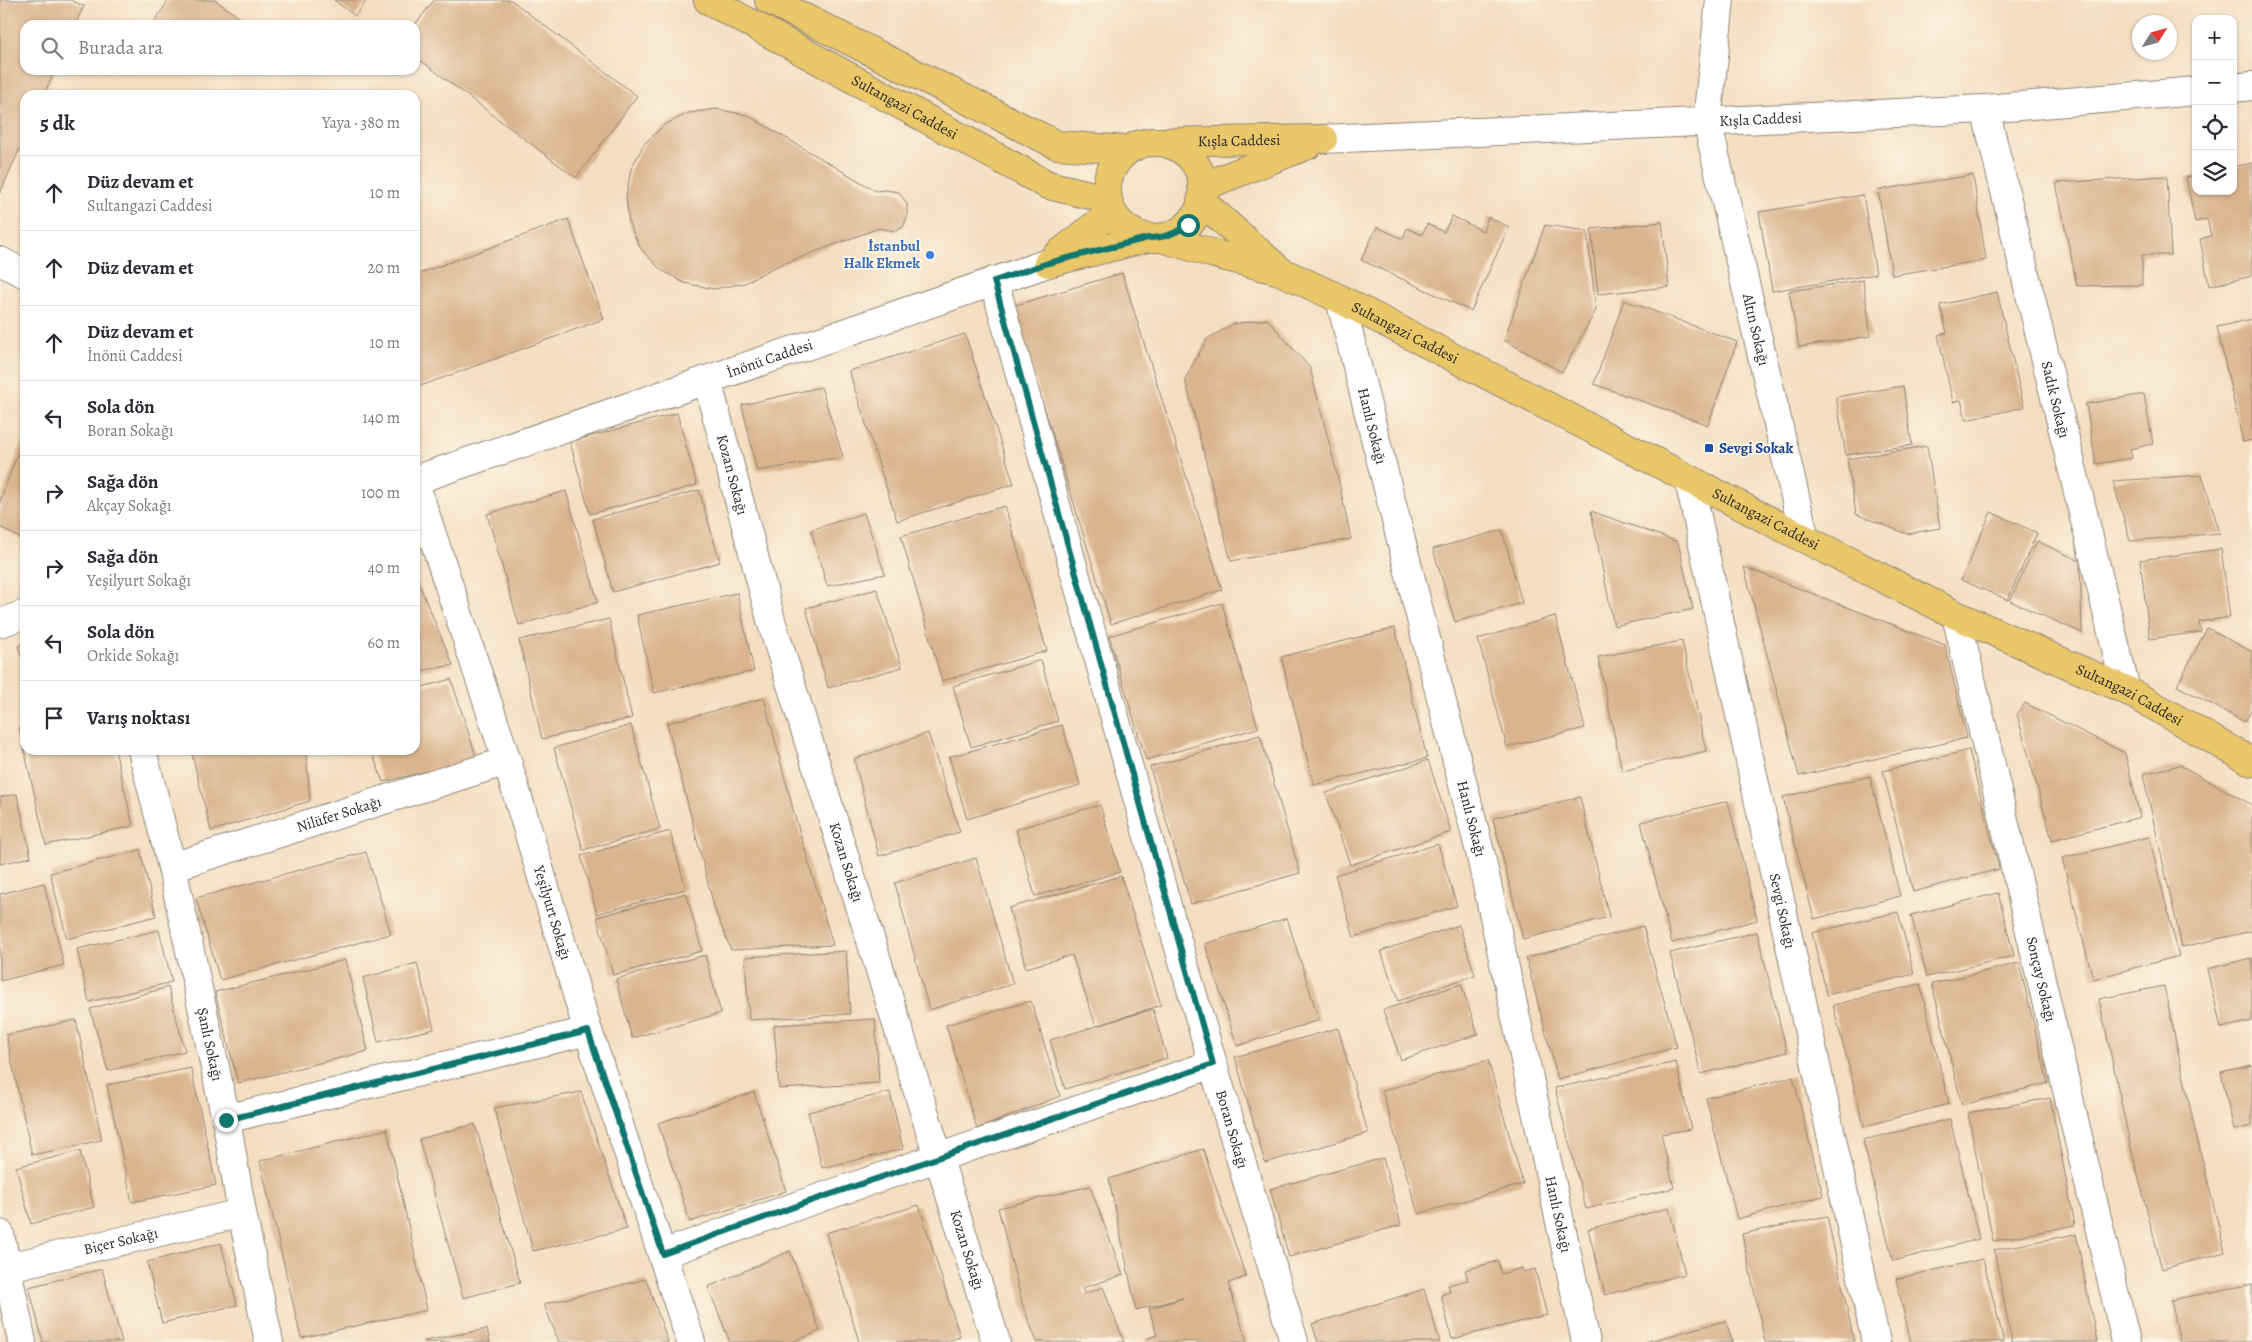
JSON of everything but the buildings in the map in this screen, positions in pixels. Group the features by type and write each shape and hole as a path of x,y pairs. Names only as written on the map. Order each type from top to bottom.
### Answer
{"main road":[{"name":"Sultangazi Caddesi","path":"708,0 1048,185 1110,206 1121,225 1133,233 1280,270 1956,615 2126,690 2252,762"},
{"path":"769,0 1057,145 1128,150"},
{"name":"Kışla Caddesi","path":"1155,142 1323,139"},
{"name":"Kışla Caddesi","path":"1202,194 1323,139"},
{"name":"Sultangazi Caddesi","path":"1155,142 1169,145 1182,151 1192,160 1199,173 1202,194 1280,270"},
{"path":"1110,206 1107,184 1110,171 1118,159 1128,150 1141,144 1155,142"},
{"path":"1048,263 1175,233 1188,225 1196,214 1202,194"},
{"name":"İnönü Caddesi","path":"1048,263 1110,206"}],"street":[{"name":"Altın Sokağı","path":"1720,0 1707,121 1805,539"},
{"path":"2237,88 2252,86"},
{"name":"Kışla Caddesi","path":"1323,139 1985,108 2192,91"},
{"name":"Sadık Sokağı","path":"1985,108 2126,690"},
{"path":"0,261 20,271"},
{"name":"İnönü Caddesi","path":"420,480 1048,263"},
{"name":"Boran Sokağı","path":"994,281 1168,910 1294,1342"},
{"name":"Hanlı Sokağı","path":"1340,299 1480,852 1586,1342"},
{"name":"Kozan Sokağı","path":"707,380 773,627 996,1342"},
{"name":"Sevgi Sokağı","path":"1689,480 1876,1342"},
{"name":"Yeşilyurt Sokağı","path":"420,497 507,761 588,1031 692,1342"},
{"name":"Sonçay Sokağı","path":"1956,615 2126,1342"},
{"path":"0,623 20,616"},
{"name":"Şanlı Sokağı","path":"143,755 172,867 226,1120 242,1213 269,1342"},
{"name":"Nilüfer Sokağı","path":"172,867 507,761"},
{"path":"226,1120 588,1031"},
{"path":"663,1254 805,1203 1213,1064"},
{"name":"Biçer Sokağı","path":"4,1269 242,1213"},
{"path":"0,1234 4,1269 22,1342"}],"place":[{"name":"İstanbul Halk Ekmek","path":"930,255"},
{"name":"Sevgi Sokak","path":"1709,448"}],"route":[{"path":"226,1120 588,1031 663,1254 805,1203 1213,1064 1171,920 994,281 1048,263 1148,238 1162,238 1188,225"}]}
